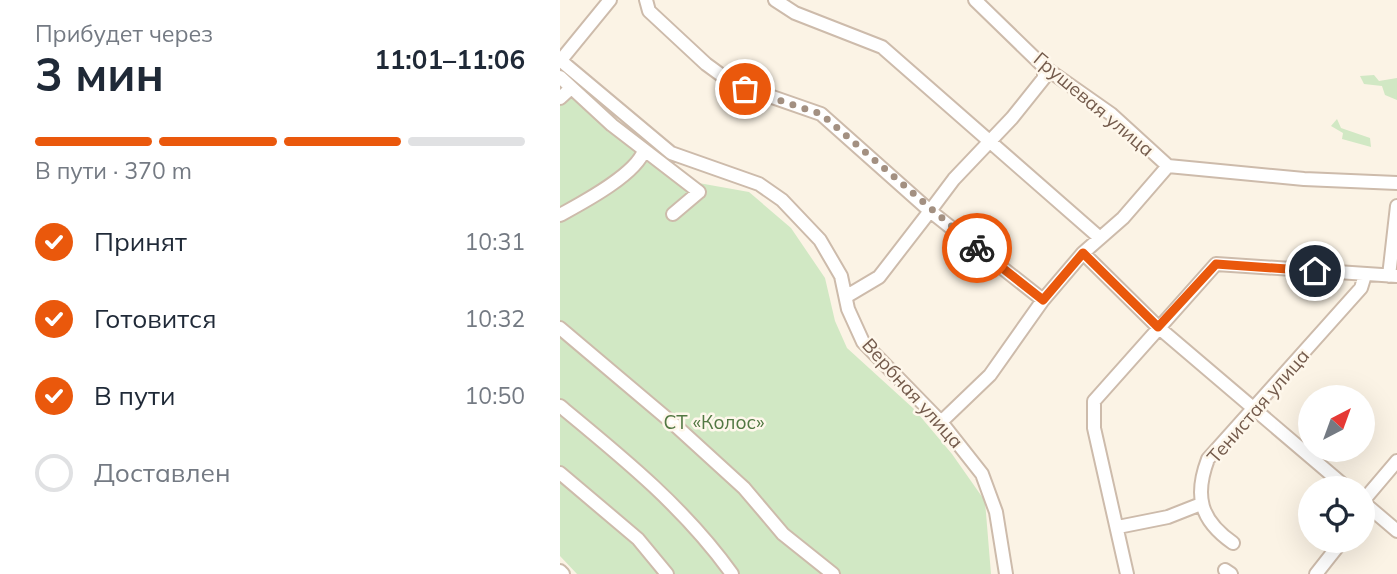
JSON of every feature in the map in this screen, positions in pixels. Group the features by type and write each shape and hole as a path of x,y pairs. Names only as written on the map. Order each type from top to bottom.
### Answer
{"street":[{"path":"561,60 610,0"},
{"path":"775,0 795,13 882,47 1100,238"},
{"name":"Грушевая улица","path":"975,0 1044,67 1111,114 1168,166 1304,179 1397,183"},
{"path":"646,3 706,64 732,83 821,114 930,211 1043,300"},
{"name":"Вербная улица","path":"561,60 671,153 760,184 782,200 833,260 847,296 848,309 863,342 971,457 991,493 1006,574"},
{"path":"847,296 878,277 930,211 1041,82 1044,67"},
{"path":"560,77 644,150 699,192 673,214"},
{"path":"560,98 571,88"},
{"path":"560,215 623,174 640,160 644,150"},
{"path":"941,422 990,375 1043,300 1083,253 1123,218 1168,166"},
{"path":"1126,574 1118,527 1094,428 1094,401 1216,264 1393,276 1397,206"},
{"path":"1083,253 1158,327 1333,476"},
{"name":"Тенистая улица","path":"1201,504 1201,478 1208,459 1361,288 1365,275"},
{"path":"560,328 676,426 768,512 783,534 833,574"},
{"path":"560,406 667,499 732,574"},
{"path":"1375,488 1397,461"},
{"path":"560,473 638,539 667,574"},
{"path":"1118,527 1168,517 1201,504 1215,531 1233,543"},
{"path":"1375,512 1397,531"},
{"path":"1317,574 1333,553"}],"green space":[{"name":"СТ «Колос»","path":"560,70 693,182 749,192 791,228 825,278 835,321 847,348 914,409 952,454 985,501 991,574 577,574 560,556"},
{"path":"1374,75 1379,81 1397,78 1397,100 1385,95 1382,86 1364,84 1360,76"},
{"path":"1337,119 1341,128 1370,138 1371,147 1342,139 1343,133 1331,126"}],"way so far":[{"path":"745,89 809,107 821,114 930,211 977,248"}],"route":[{"path":"977,248 1043,300 1083,253 1158,327 1216,264 1315,271"}]}
